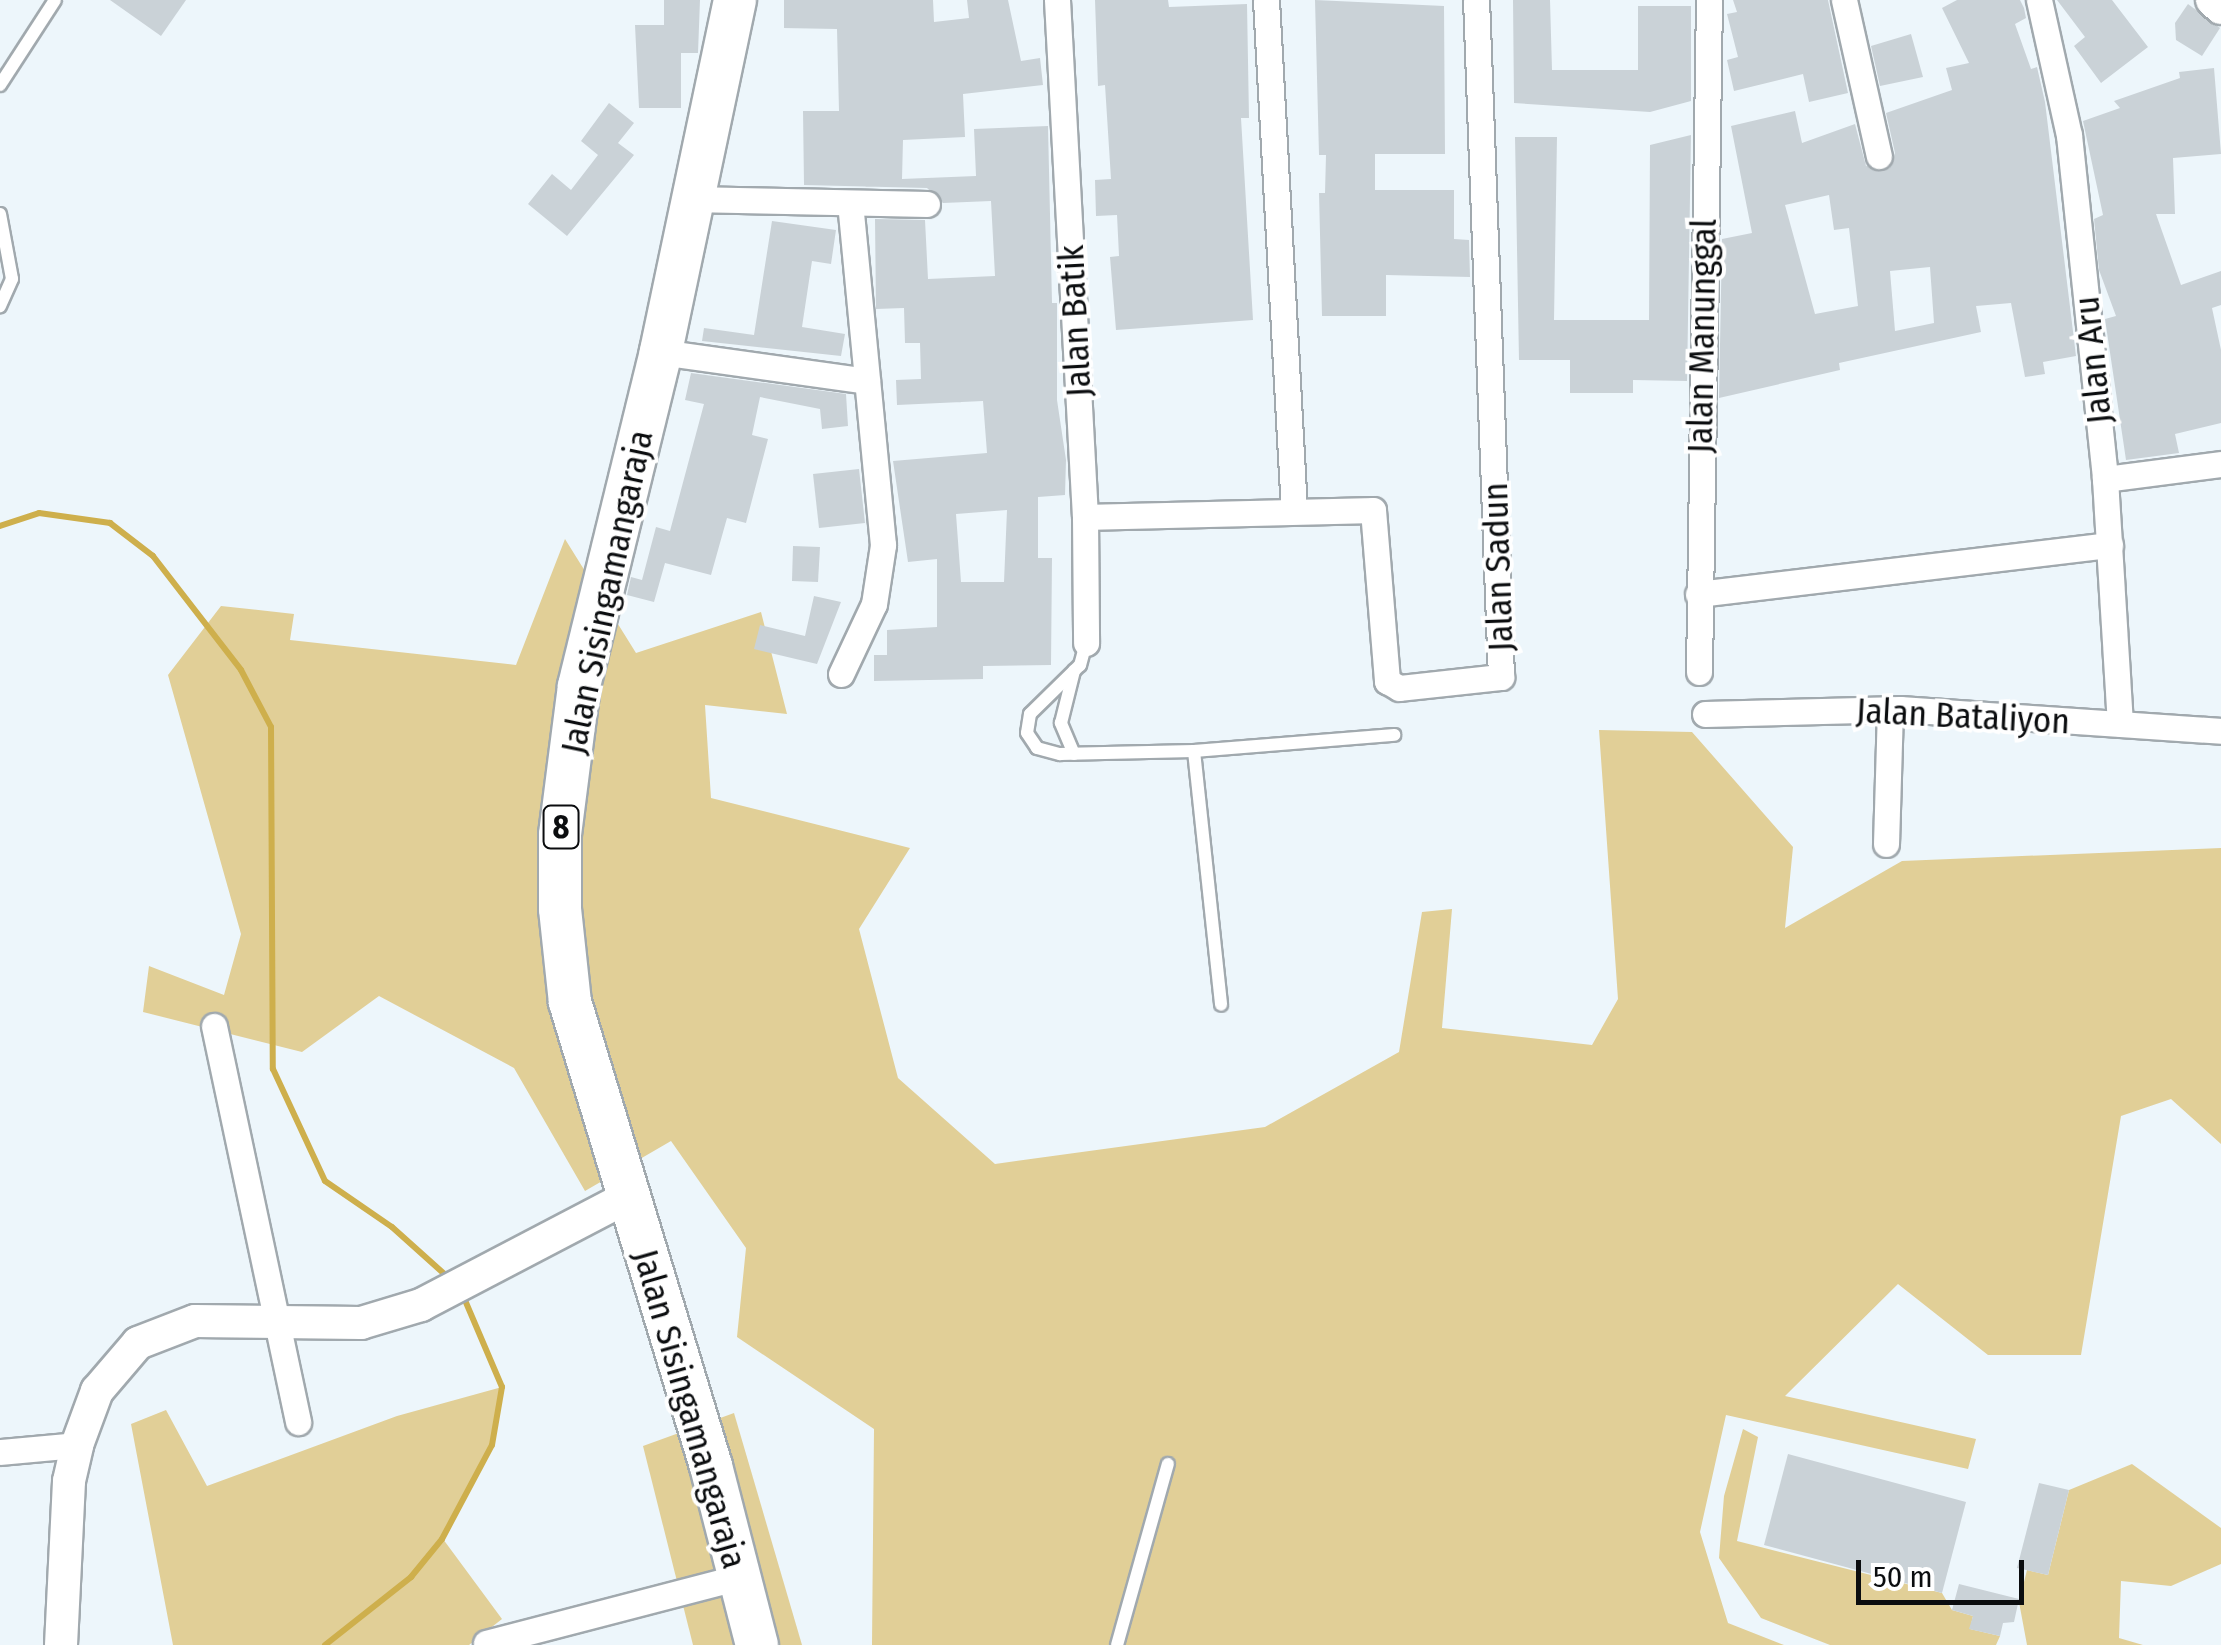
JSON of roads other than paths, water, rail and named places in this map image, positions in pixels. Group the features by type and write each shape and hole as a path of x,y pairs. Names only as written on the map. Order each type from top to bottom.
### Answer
{"highway":[{"name":"Jalan Sisingamangaraja","path":"735,0 690,199 661,352 578,686 560,835 570,1002 757,1645"}],"street":[{"name":"Jalan Batik","path":"1057,0 1085,517 1086,643"},
{"path":"1266,0 1294,511"},
{"name":"Jalan Sadun","path":"1085,517 1373,510 1388,681 1399,688 1501,678 1476,0"},
{"name":"Jalan Manunggal","path":"1699,672 1709,0"},
{"path":"1844,0 1879,156"},
{"name":"Jalan Aru","path":"2039,0 2069,135 2105,479 2120,724"},
{"path":"2212,0 2221,8"},
{"path":"690,199 927,204"},
{"path":"841,674 874,604 881,571 850,205"},
{"path":"661,352 867,381"},
{"path":"2105,479 2221,464"},
{"path":"1698,594 2110,545"},
{"path":"1886,844 1890,709"},
{"name":"Jalan Bataliyon","path":"1705,714 1890,709 2221,731"},
{"path":"214,1026 298,1422"},
{"path":"61,1645 69,1481 77,1444 97,1391 138,1344 195,1322 276,1320 346,1325 421,1304 628,1197"},
{"path":"0,1452 77,1444"},
{"path":"486,1643 738,1577"}],"lane":[{"path":"0,85 54,0"},
{"path":"0,214 12,279 0,306"},
{"path":"1074,754 1062,722 1074,670 1086,643"},
{"path":"1074,670 1036,704 1027,722 1037,748 1074,754 1194,751 1394,735"},
{"path":"1194,751 1221,1005"},
{"path":"1117,1645 1168,1464"}],"waterway":[{"path":"0,526 39,513 110,523 153,556 241,670 271,727 273,1069 325,1181 392,1227 451,1280"},
{"path":"325,1645 411,1577 442,1539 492,1445 502,1387 462,1293"}]}
